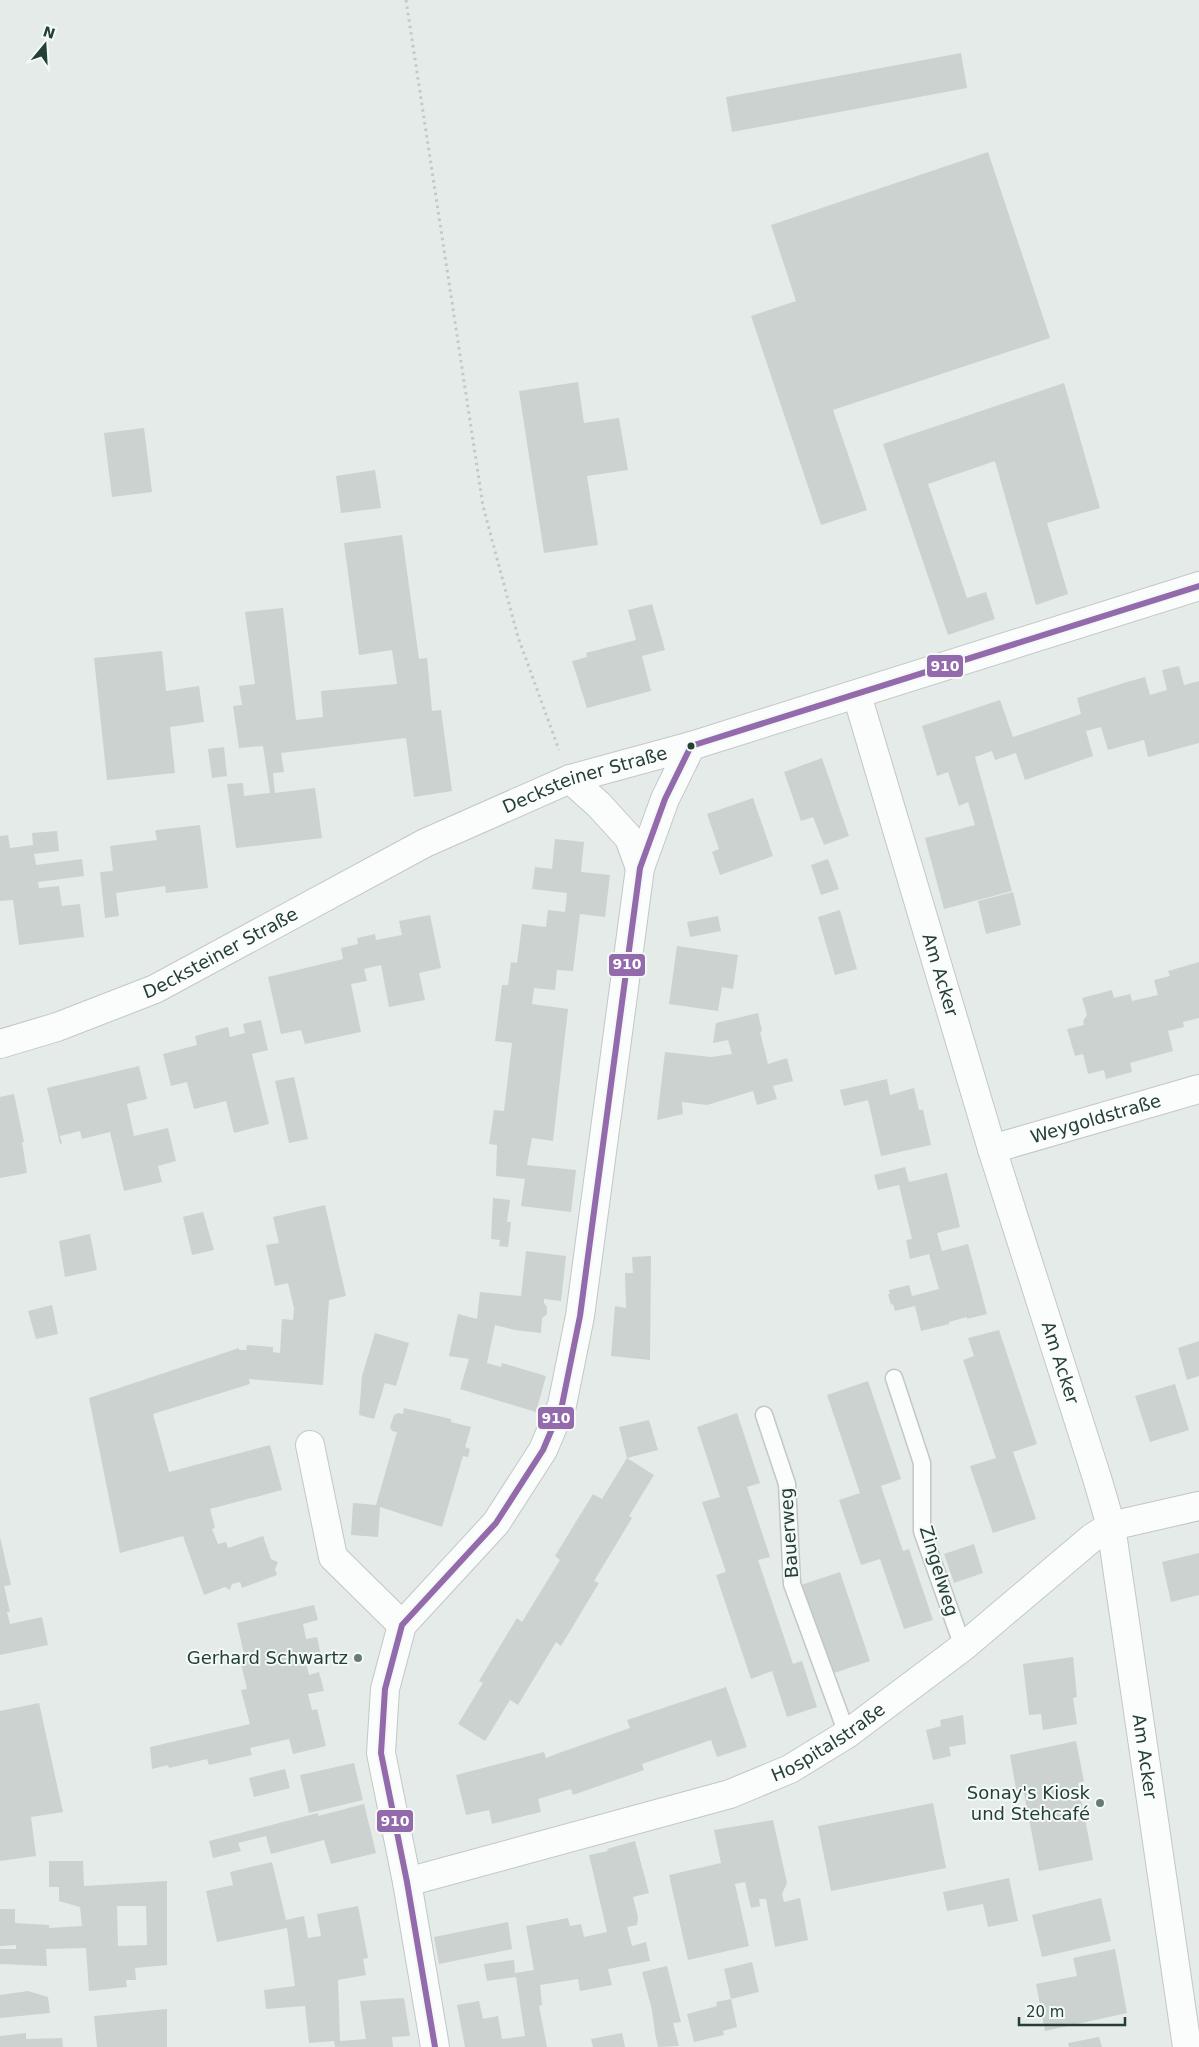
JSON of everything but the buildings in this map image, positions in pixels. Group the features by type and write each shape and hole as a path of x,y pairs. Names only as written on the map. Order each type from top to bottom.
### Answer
{"street":[{"name":"Decksteiner Straße","path":"0,1044 57,1027 155,989 425,843 570,779 691,746 1199,586"},
{"name":"Am Acker","path":"856,695 992,1149 1111,1526 1187,2047"},
{"path":"435,2047 407,1882 381,1753 385,1689 402,1625 496,1523 543,1450 562,1405 580,1316 640,868 665,799 691,746"},
{"path":"570,779 599,805 629,838 640,868"},
{"name":"Weygoldstraße","path":"992,1149 1199,1090"},
{"path":"310,1445 333,1557 402,1625"},
{"name":"Hospitalstraße","path":"407,1882 730,1794 790,1769 847,1734 963,1647 1093,1537 1111,1526 1199,1506"}],"lane":[{"name":"Zingelweg","path":"894,1378 922,1463 922,1531 963,1647"},
{"name":"Bauerweg","path":"764,1415 786,1484 792,1584 847,1734"}],"path":[{"path":"406,0 483,506 518,637 570,779"}],"transit line":[{"name":"910","path":"691,746 1199,586"},
{"name":"910","path":"435,2047 407,1882 381,1753 385,1689 402,1625 496,1523 543,1450 562,1405 580,1316 640,868 665,799 691,746"}],"place":[{"name":"Gerhard Schwartz","path":"358,1658"},
{"name":"Sonay's Kiosk und Stehcafé","path":"1100,1803"}]}
